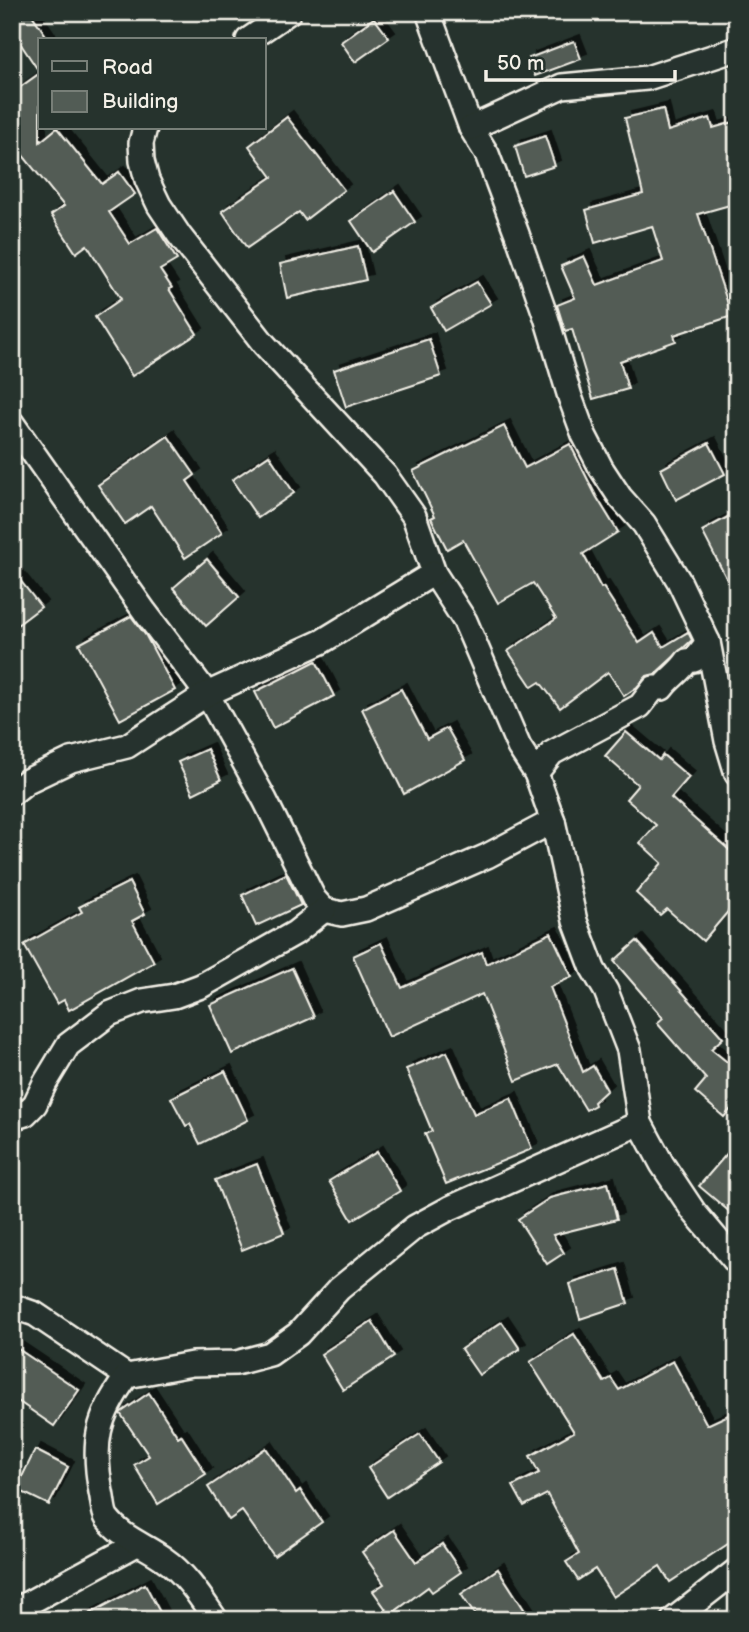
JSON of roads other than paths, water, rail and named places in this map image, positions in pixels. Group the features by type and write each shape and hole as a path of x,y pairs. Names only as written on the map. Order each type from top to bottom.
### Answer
{"street":[{"path":"251,38 289,12"},
{"path":"428,12 471,128 487,154 517,234 584,435 601,468 644,524 680,581 708,642 727,741 737,774"},
{"path":"471,128 562,86 647,78 737,49"},
{"path":"144,130 141,143 147,180 159,205 179,235 264,344 400,493 414,516 434,573 465,621 519,747 536,773 552,821 575,920 593,969 606,991 629,1050 640,1123 662,1164 694,1212 737,1263"},
{"path":"12,423 137,602 207,694 265,800 313,899 324,910 342,914 366,909 488,856 552,821"},
{"path":"12,793 27,781 71,760 127,746 207,694 321,642 434,573"},
{"path":"536,773 552,753 640,706 654,688 662,688 668,679 682,670 687,661 694,660 708,642"},
{"path":"12,1118 25,1114 34,1104 68,1045 109,1014 142,1001 174,996 201,986 295,933 324,910"},
{"path":"216,1620 196,1590 164,1559 136,1544 106,1517 98,1475 98,1432 109,1401 127,1377 192,1364 236,1363 270,1354 298,1334 339,1289 415,1227 473,1197 640,1123"},
{"path":"12,1306 36,1314 127,1377"},
{"path":"12,1612 136,1544"},
{"path":"673,1620 737,1570"}]}
